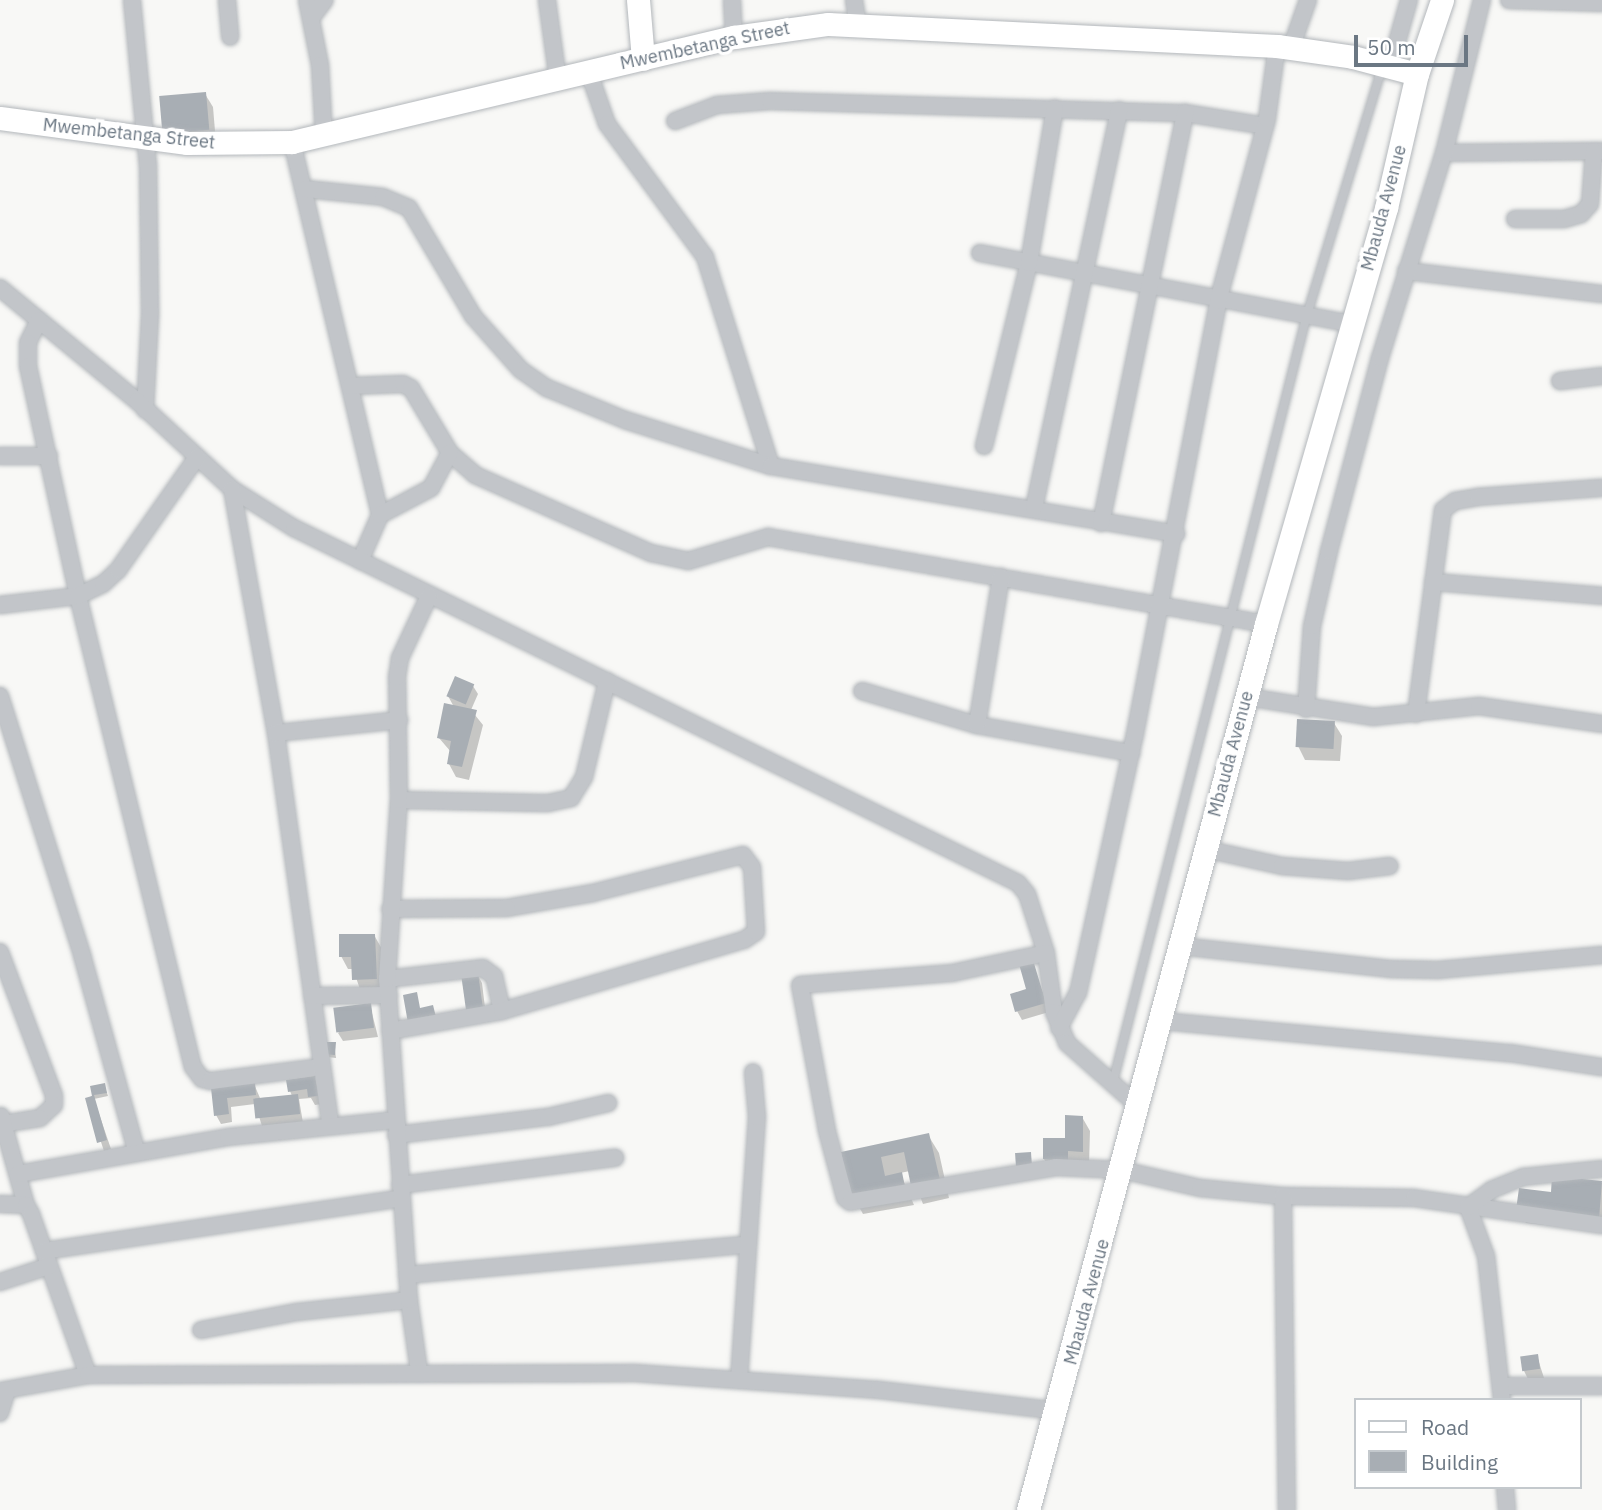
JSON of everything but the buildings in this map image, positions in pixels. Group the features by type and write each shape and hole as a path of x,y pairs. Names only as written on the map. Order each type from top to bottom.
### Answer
{"street":[{"path":"132,0 146,139 150,315 145,410"},
{"path":"227,0 230,37"},
{"path":"307,0 312,17 324,136"},
{"path":"312,17 325,0"},
{"path":"547,0 558,80"},
{"path":"638,0 643,59"},
{"path":"732,0 734,37"},
{"path":"854,0 858,25"},
{"path":"1059,1028 1078,993 1131,753 1163,606 1218,301 1284,47 1308,0"},
{"path":"1386,66 1409,0"},
{"name":"Mbauda Avenue","path":"1028,1510 1139,1107 1266,624 1352,324 1418,74 1442,0"},
{"path":"1306,709 1312,626 1329,551 1406,271 1444,153 1482,0"},
{"path":"1509,0 1602,3"},
{"name":"Mwembetanga Street","path":"0,118 146,139 224,144 292,142 780,27 858,25 1284,47 1418,74"},
{"path":"589,73 607,124 705,257 771,466"},
{"path":"675,121 717,105 770,102 1185,113 1265,126"},
{"path":"984,446 1029,263 1055,108"},
{"path":"1034,508 1082,273 1119,110"},
{"path":"1101,523 1185,113"},
{"path":"292,142 306,189 380,515 360,561"},
{"path":"1444,153 1598,151 1590,204 1581,214 1564,219 1515,219"},
{"path":"306,189 383,197 409,208 492,342 547,388 625,420 771,466 1034,508 1101,523 1176,534"},
{"path":"980,253 1306,318 1352,324"},
{"path":"1406,271 1602,294"},
{"path":"0,288 145,410 232,489 294,528 429,596 1004,873 1027,894 1046,953 1059,1028 1077,1056 1113,1082 1139,1107"},
{"path":"39,320 27,353 78,596 193,1067 202,1079 211,1081 321,1068"},
{"path":"1560,381 1602,376"},
{"path":"350,386 402,384 411,388 450,453 475,475 651,553 688,561 768,537 1266,624"},
{"path":"380,515 431,488 450,453"},
{"path":"0,456 49,456"},
{"path":"0,605 78,596 118,570 197,457"},
{"path":"1416,713 1443,510 1455,501 1602,488"},
{"path":"232,489 276,733 330,1124"},
{"path":"977,725 1001,577"},
{"path":"1433,582 1602,596"},
{"path":"419,1371 409,1300 388,987 390,909 399,800 400,658 429,596"},
{"path":"399,800 548,803 571,798 584,777 607,681"},
{"path":"862,691 977,725 1131,753"},
{"path":"0,696 82,955 136,1150"},
{"path":"1247,697 1306,709 1373,717 1495,707 1602,724"},
{"path":"276,733 398,720"},
{"path":"1205,849 1282,866 1348,871 1390,866"},
{"path":"390,909 507,908 593,893 730,856 743,855 749,860 754,936 502,1010 390,1031"},
{"path":"1180,946 1390,969 1438,970 1602,955"},
{"path":"0,952 54,1096 54,1104 40,1118 2,1119 26,1205 89,1375"},
{"path":"1046,953 952,973 800,985 845,1198 859,1203 1056,1167 1122,1170 1200,1188 1283,1195 1370,1194 1602,1225"},
{"path":"312,996 388,987 483,968 494,976 502,1010"},
{"path":"1162,1021 1510,1053 1602,1067"},
{"path":"739,1380 746,1245 757,1117 753,1072"},
{"path":"18,1174 136,1150 330,1124 396,1128 548,1117 608,1102"},
{"path":"0,1282 47,1258 401,1191 615,1158"},
{"path":"1468,1208 1491,1190 1524,1177 1602,1170"},
{"path":"1283,1195 1287,1510"},
{"path":"0,1204 26,1205"},
{"path":"1468,1208 1486,1256 1502,1393 1602,1386"},
{"path":"407,1275 746,1245"},
{"path":"201,1330 297,1312 409,1300"},
{"path":"0,1413 3,1391 89,1375 419,1371 635,1373 739,1380 1056,1411"},
{"path":"1504,1489 1507,1510"}],"lane":[{"path":"1113,1082 1306,318 1386,66"}]}
